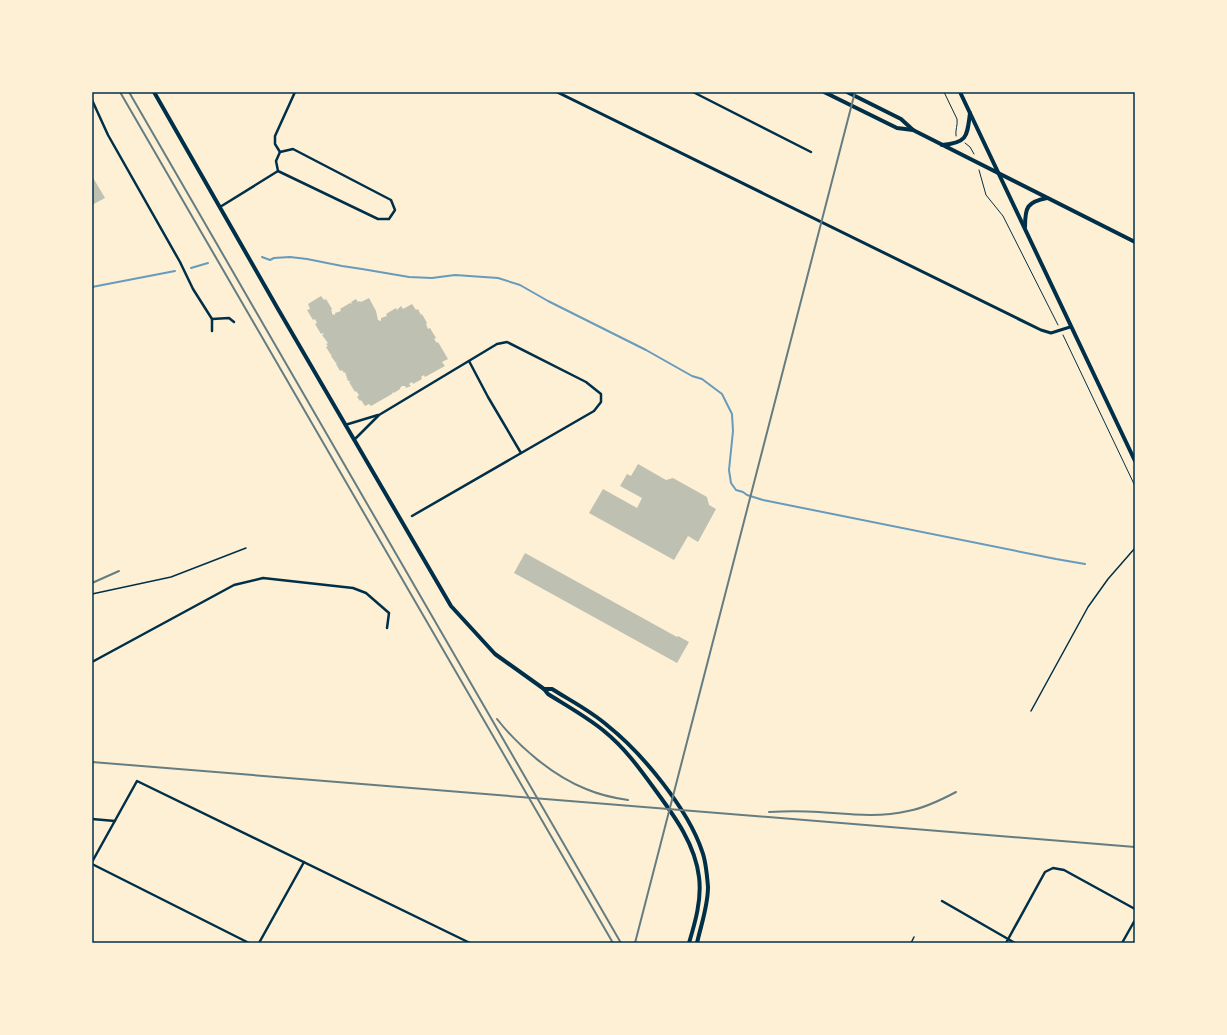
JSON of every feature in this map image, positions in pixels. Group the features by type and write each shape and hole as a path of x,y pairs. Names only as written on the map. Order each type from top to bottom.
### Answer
{"main road":[{"path":"154,92 345,425 451,606 495,654 544,689 548,694 591,721 624,749 680,824 692,848 699,877 700,891 698,908 689,943"},
{"path":"824,92 897,128 913,130"},
{"path":"847,92 901,119 913,130 1135,242"},
{"path":"960,92 1070,327 1135,461"},
{"path":"942,145 953,144 964,139 970,113"},
{"path":"1025,230 1025,217 1029,205 1033,202 1047,198"},
{"path":"544,689 552,689 595,715 624,740 660,780 687,819 695,833 702,852 708,887 707,902 696,943"}],"street":[{"path":"280,152 275,144 275,136 295,92"},
{"path":"557,92 1041,330 1051,333 1070,327"},
{"path":"693,92 811,152"},
{"path":"92,100 108,135 176,255 193,289 212,319 212,332"},
{"path":"278,171 378,219 389,219 395,210 391,200 293,149 280,152"},
{"path":"278,171 276,161 280,152"},
{"path":"220,207 278,171"},
{"path":"212,319 229,318 234,322"},
{"path":"354,440 379,415 497,344 507,342 586,382 601,394 601,402 594,411 412,516"},
{"path":"469,361 521,453"},
{"path":"345,425 379,415"},
{"path":"92,662 234,586 263,578 353,588 366,593 389,613 387,628"},
{"path":"249,943 92,863 137,781 470,943"},
{"path":"92,819 115,821"},
{"path":"259,943 304,862"},
{"path":"1006,943 1045,872 1053,868 1064,870 1135,909"},
{"path":"942,902 1015,943"},
{"path":"1122,943 1135,920"}],"lane":[{"path":"92,594 171,577 246,548"},
{"path":"1031,711 1088,607 1108,579 1135,548"},
{"path":"911,943 914,937"}],"path":[{"path":"944,92 957,119 958,123 956,136"},
{"path":"965,143 972,150"},
{"path":"982,179 986,195 1003,216 1057,322"},
{"path":"1065,338 1135,486"}],"building":[{"path":"92,176 105,198 92,205"},
{"path":"321,296 324,300 326,299 332,309 332,314 335,315 335,313 341,311 340,309 350,303 352,304 351,302 356,299 358,302 361,302 369,298 376,311 378,320 381,321 381,318 387,316 386,314 396,308 397,310 401,306 403,309 412,304 416,310 418,309 421,315 422,314 427,323 428,329 430,328 436,338 434,339 437,343 438,342 448,359 442,362 445,366 425,377 424,375 421,377 422,379 413,384 412,382 409,384 411,386 406,388 405,386 402,386 394,393 393,392 371,406 369,404 365,406 357,397 359,395 356,391 355,392 349,382 351,381 348,381 345,372 344,373 342,370 340,371 336,364 337,362 336,363 331,356 332,354 331,355 326,347 328,346 326,344 328,343 322,335 324,334 321,334 315,324 317,323 315,319 313,320 307,310 310,309 308,304"},
{"path":"638,464 666,480 673,478 707,497 709,505 716,509 698,542 688,536 674,560 589,513 603,489 637,508 642,498 620,486 627,474 631,476"},
{"path":"525,553 677,637 678,636 689,642 677,663 514,573"}],"waterway":[{"path":"262,257 270,260 274,258 290,257 307,259 409,277 432,278 455,275 498,278 520,285 548,301 646,350 692,376 702,379 722,394 732,414 733,431 729,470 731,483 736,490 763,500 1085,564"},
{"path":"191,268 208,263"},
{"path":"92,287 175,271"}],"railway":[{"path":"120,92 613,943"},
{"path":"129,92 621,943"},
{"path":"635,943 855,92"},
{"path":"92,583 119,571"},
{"path":"497,719 506,730 537,760 561,777 596,793 628,800"},
{"path":"92,762 1135,847"},
{"path":"769,812 800,811 864,815 897,813 921,808 956,792"}]}
